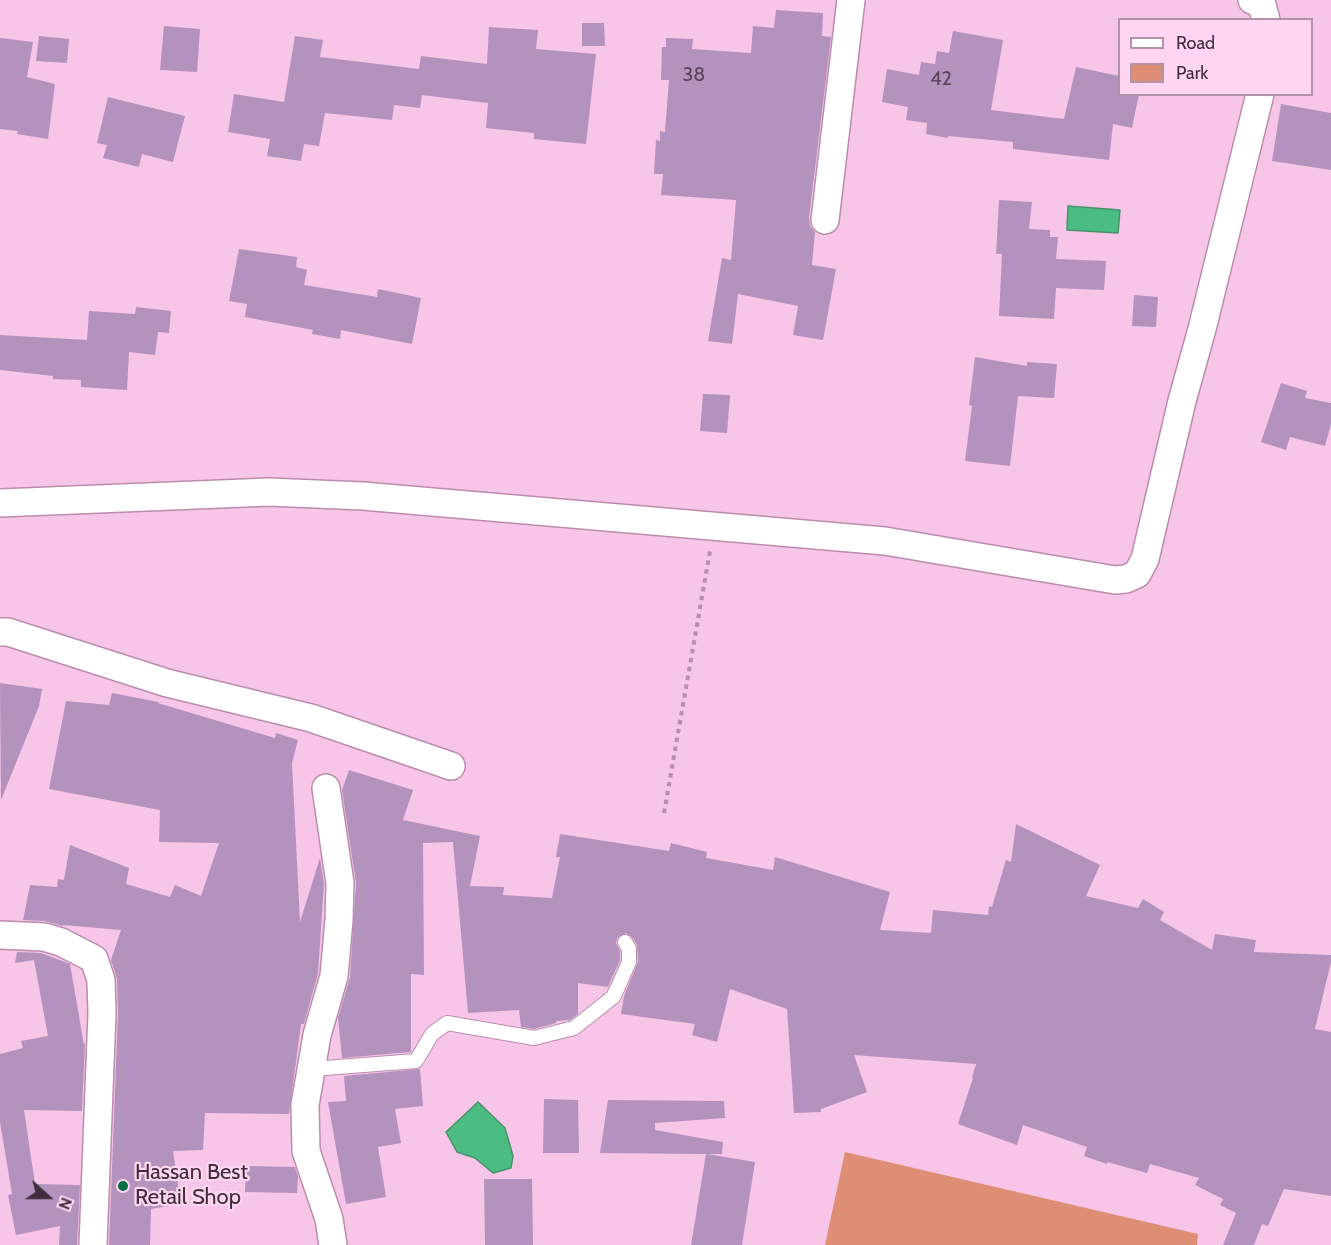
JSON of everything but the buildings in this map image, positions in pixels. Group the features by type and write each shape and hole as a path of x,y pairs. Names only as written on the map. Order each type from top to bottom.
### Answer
{"street":[{"path":"825,220 851,0"},
{"path":"1252,0 1262,5 1265,18"},
{"path":"0,503 269,492 363,496 885,541 1115,580 1126,579 1137,574 1145,560 1182,401 1259,96"},
{"path":"0,632 8,632 167,683 311,718 451,766"},
{"path":"326,788 340,883 339,920 333,976 317,1035 305,1105 306,1151 329,1219 333,1245"},
{"path":"0,935 44,937 61,942 94,959 101,980 102,1013 93,1245"}],"lane":[{"path":"312,1069 416,1061 432,1034 447,1023 534,1038 574,1028 613,997 629,962 629,949 625,942"}],"path":[{"path":"664,813 714,527"}],"green space":[{"path":"845,1152 1198,1234 1197,1245 825,1245"}],"shaded area":[{"path":"1068,206 1120,210 1118,233 1067,230"},
{"path":"478,1102 505,1128 513,1156 511,1168 493,1173 475,1158 457,1152 446,1132"}],"place":[{"name":"Hassan Best Retail Shop","path":"123,1186"}]}
